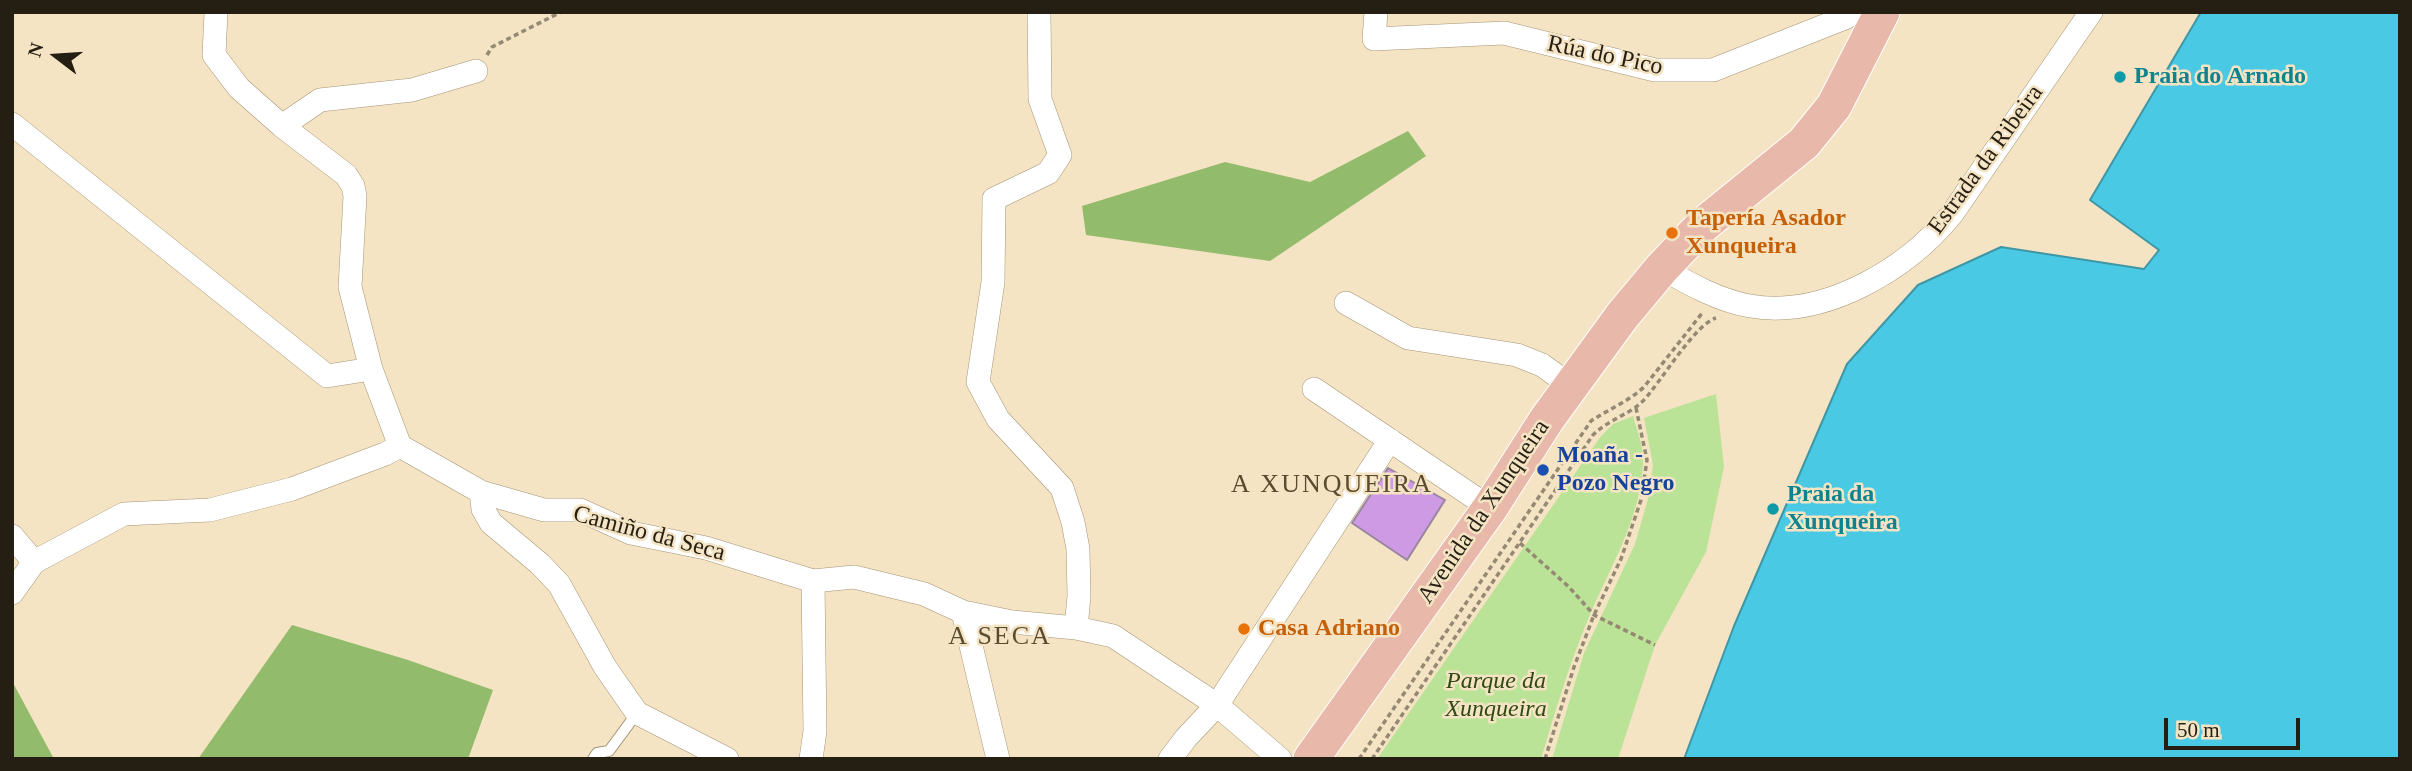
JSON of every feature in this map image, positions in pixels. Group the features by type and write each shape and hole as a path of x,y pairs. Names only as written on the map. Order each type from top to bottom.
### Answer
{"main road":[{"name":"Avenida da Xunqueira","path":"1311,759 1490,508 1571,386 1622,316 1662,275 1703,225 1804,143 1834,106 1882,12"}],"street":[{"path":"12,593 34,562 124,514 209,510 292,489 400,446 371,369 350,287 355,196 353,186 346,175 239,88 214,55 216,12"},
{"path":"1039,12 1040,99 1060,155 1048,173 994,198 993,282 978,382 998,419 1062,488 1079,549 1076,628"},
{"name":"Rúa do Pico","path":"1376,12 1374,39 1504,33 1655,70 1713,70 1847,17 1853,12"},
{"name":"Estrada da Ribeira","path":"1662,275 1751,306 1774,307 1811,304 1838,296 1896,267 1935,234 1952,214 2091,12"},
{"path":"282,125 320,100 412,90 476,71"},
{"path":"12,124 327,376 371,369"},
{"path":"1346,303 1408,338 1517,355 1542,365 1571,386"},
{"path":"1314,389 1490,508"},
{"path":"1170,759 1217,705 1390,440"},
{"name":"Camiño da Seca","path":"400,446 481,492 544,509 580,510 631,533 706,548 813,581 854,577 924,594 963,612 1012,622 1076,628 1112,636 1217,705 1280,759"},
{"path":"481,492 483,509 491,523 540,564 559,584 605,667 637,713 727,759"},
{"path":"12,536 34,562"},
{"path":"811,759 815,731 813,581"},
{"path":"963,612 998,759"}],"lane":[{"path":"593,759 597,753 611,755 637,713"}],"path":[{"path":"476,71 492,47 561,12"},
{"path":"1359,759 1591,421 1606,410 1634,397 1701,313 1708,309"},
{"path":"1372,759 1593,435 1604,425 1636,408 1701,328 1720,317"},
{"path":"1545,759 1574,667 1594,615 1621,559 1641,500 1647,460 1636,408"},
{"path":"1520,543 1569,587 1594,615 1654,645"}],"green space":[{"path":"1408,131 1426,156 1270,261 1086,235 1082,206 1225,162 1310,182"},
{"path":"1716,394 1724,467 1706,552 1655,645 1618,759 1552,759 1584,653 1635,544 1648,499 1653,465 1644,418"},
{"name":"Parque da Xunqueira","path":"1633,416 1643,457 1636,504 1622,544 1574,656 1541,759 1377,759 1601,436 1613,424"},
{"path":"292,625 408,660 493,690 468,759 198,759"},
{"path":"12,681 54,759 12,759"}],"water":[{"path":"2201,12 2400,12 2400,759 1684,759 1734,626 1847,364 1918,285 2001,247 2144,269 2159,250 2090,200"}],"building":[{"path":"1388,468 1445,500 1407,560 1352,523"}],"place":[{"name":"Praia do Arnado","path":"2120,77"},
{"name":"Tapería Asador Xunqueira","path":"1672,233"},
{"name":"Moaña - Pozo Negro","path":"1543,470"},
{"name":"Praia da Xunqueira","path":"1773,509"},
{"name":"Casa Adriano","path":"1244,629"}],"district":[{"name":"A XUNQUEIRA","path":"1332,485"},
{"name":"A SECA","path":"1000,637"}]}
